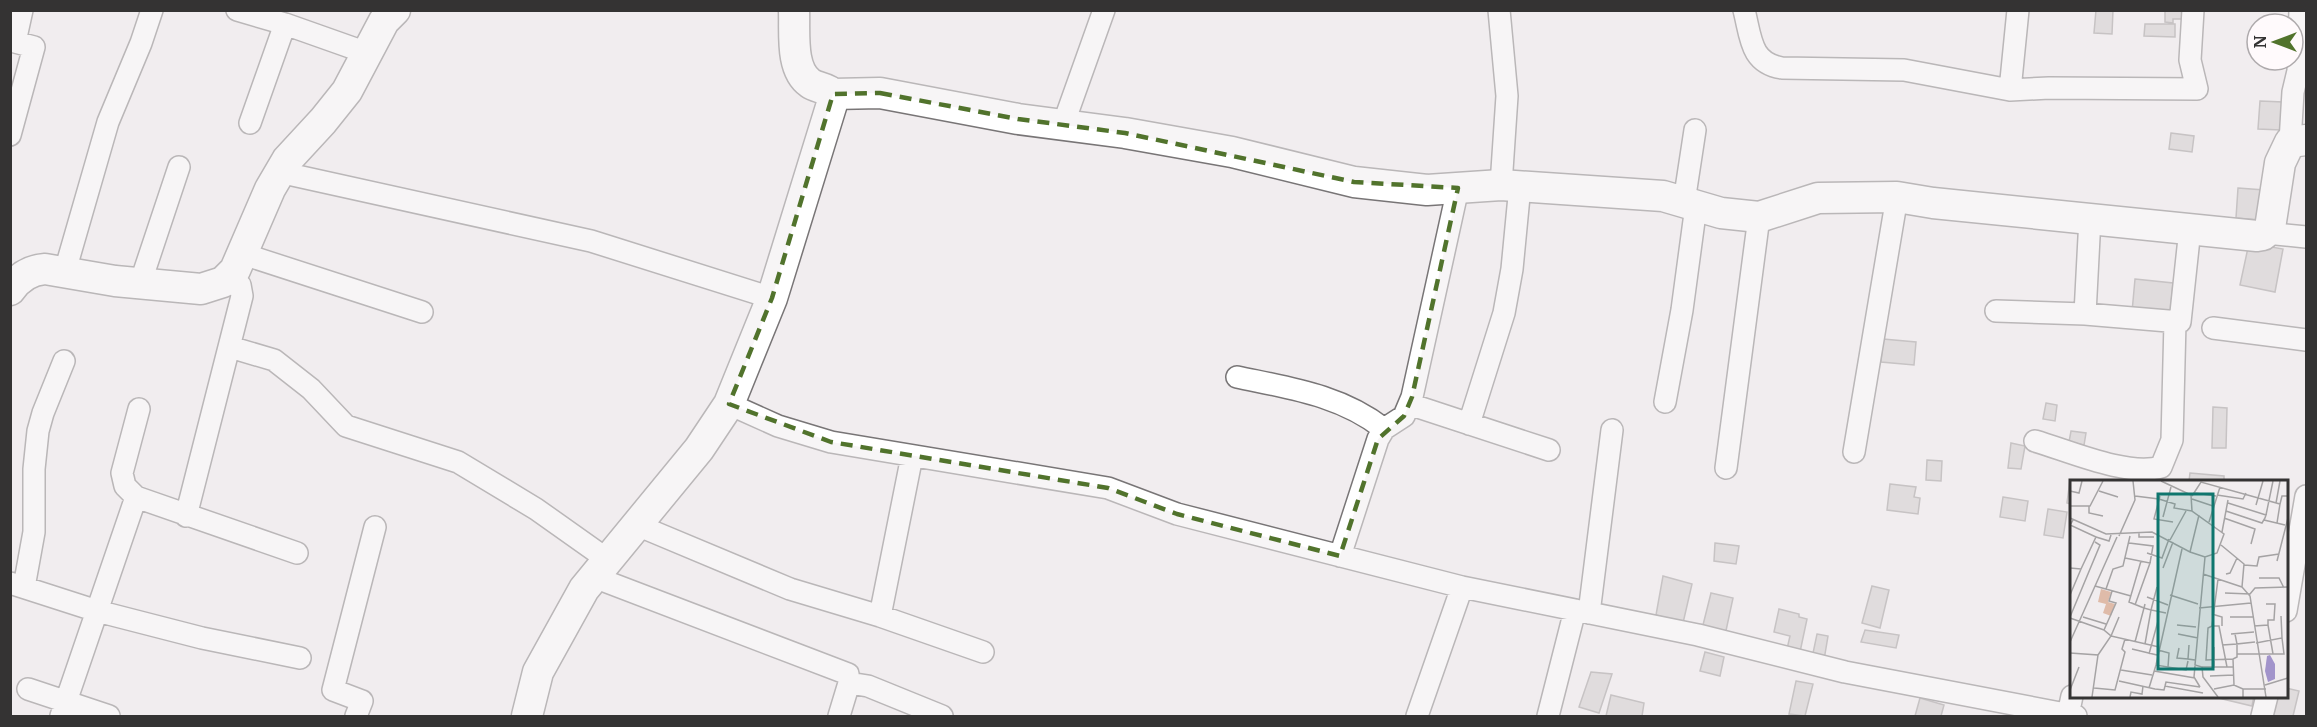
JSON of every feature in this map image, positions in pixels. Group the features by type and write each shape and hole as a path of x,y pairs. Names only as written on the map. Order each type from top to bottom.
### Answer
{"street":[{"path":"10,135 34,47 15,42 22,10"},
{"path":"65,271 108,122 141,43 152,10"},
{"path":"237,10 277,18 367,53"},
{"path":"17,274 45,268 140,284 201,289 216,286 236,265 279,172 298,145 334,109 347,91 384,21 394,10"},
{"path":"794,10 797,63 802,75 810,83 833,94 880,93 1018,119 1125,133 1232,152 1354,182 1427,190 1511,186 1663,196 1721,213 1759,217 1818,198 1897,197 1933,203 2257,236 2266,232 2307,237"},
{"path":"1063,125 1104,10"},
{"path":"1469,424 1504,313 1512,269 1507,96 1499,10"},
{"path":"1744,10 1754,48 1761,61 1769,66 1904,70 2010,90 2197,89 2190,60 2193,10"},
{"path":"2010,90 2018,10"},
{"path":"2266,232 2272,219 2280,164 2298,141 2293,92 2298,71 2300,10"},
{"path":"250,123 277,18"},
{"path":"527,717 538,672 584,589 699,449 729,404 772,298 833,101 833,94"},
{"path":"1665,402 1682,310 1695,130"},
{"path":"140,284 179,167"},
{"path":"279,172 591,241 772,298"},
{"path":"1340,556 1377,439 1384,429 1404,417 1409,404 1458,188"},
{"path":"1854,452 1897,197"},
{"path":"1726,468 1759,217"},
{"path":"2085,314 2090,218"},
{"path":"1996,311 2085,314 2180,322 2190,229"},
{"path":"236,265 422,312"},
{"path":"186,516 231,347 242,296 236,265"},
{"path":"2035,441 2124,468 2149,471 2161,467 2172,440 2175,322"},
{"path":"2213,328 2307,340"},
{"path":"231,347 274,360 311,389 346,426 458,462 536,509 601,568 848,674 849,683 839,717"},
{"path":"64,361 38,431 34,469 34,532 17,585 97,611 202,638 300,658"},
{"path":"1237,377 1338,401 1366,415 1384,429"},
{"path":"729,404 778,426 831,442 1108,488 1177,514 1462,586 1698,635 1845,672 2026,712 2072,709"},
{"path":"1409,404 1549,450"},
{"path":"139,409 122,473 125,486 136,497 297,553"},
{"path":"1548,717 1582,612 1612,430"},
{"path":"880,616 912,456"},
{"path":"2287,600 2307,496"},
{"path":"62,710 136,497"},
{"path":"637,525 790,589 880,616 983,652"},
{"path":"356,717 362,701 333,690 375,527"},
{"path":"1417,717 1462,586"},
{"path":"849,683 868,686 942,717"},
{"path":"28,689 62,710 109,717"},
{"path":"2262,717 2267,697"}],"highlighted area":[{"path":"880,93 1018,119 1125,133 1354,182 1458,188 1412,397 1404,416 1378,439 1340,556 1177,514 1108,488 831,442 729,404 772,298 833,94"}],"building":[{"path":"2096,10 2113,10 2112,34 2094,33"},
{"path":"2165,10 2184,10 2184,19 2173,19 2173,23 2165,22"},
{"path":"2145,24 2175,24 2175,37 2144,36"},
{"path":"2260,101 2283,102 2281,130 2258,129"},
{"path":"2171,133 2194,136 2192,152 2169,149"},
{"path":"2238,188 2264,190 2261,220 2236,218"},
{"path":"2249,243 2283,249 2275,292 2240,285"},
{"path":"2135,279 2173,283 2170,316 2132,312"},
{"path":"1883,339 1916,342 1914,365 1881,362"},
{"path":"2046,403 2057,405 2055,421 2043,419"},
{"path":"2213,407 2227,408 2226,448 2212,448"},
{"path":"2071,431 2086,433 2084,445 2069,442"},
{"path":"2011,443 2025,446 2021,469 2008,468"},
{"path":"1927,460 1942,461 1941,481 1926,480"},
{"path":"2190,473 2224,476 2224,480 2189,480"},
{"path":"2070,480 2070,504 2067,503"},
{"path":"1890,484 1916,487 1914,497 1920,498 1918,514 1887,510"},
{"path":"2003,497 2028,501 2025,521 2000,517"},
{"path":"2048,509 2067,512 2063,538 2044,535"},
{"path":"1715,543 1739,546 1736,564 1714,561"},
{"path":"1663,576 1692,584 1683,623 1656,615"},
{"path":"1872,586 1889,590 1880,628 1862,623"},
{"path":"1711,593 1733,598 1724,640 1701,633"},
{"path":"1779,609 1799,614 1799,617 1807,619 1800,652 1787,649 1790,636 1774,632"},
{"path":"1865,630 1899,635 1896,648 1861,642"},
{"path":"1817,634 1828,636 1824,660 1812,658"},
{"path":"1705,652 1724,657 1720,676 1700,671"},
{"path":"1591,672 1612,674 1599,713 1579,707"},
{"path":"1796,681 1813,684 1805,716 1789,714"},
{"path":"2287,688 2299,691 2293,716 2269,716 2274,697 2287,697"},
{"path":"1611,695 1644,703 1642,716 1606,716"},
{"path":"2214,697 2254,697 2252,706"},
{"path":"1920,698 1944,705 1941,716 1915,716"}]}
